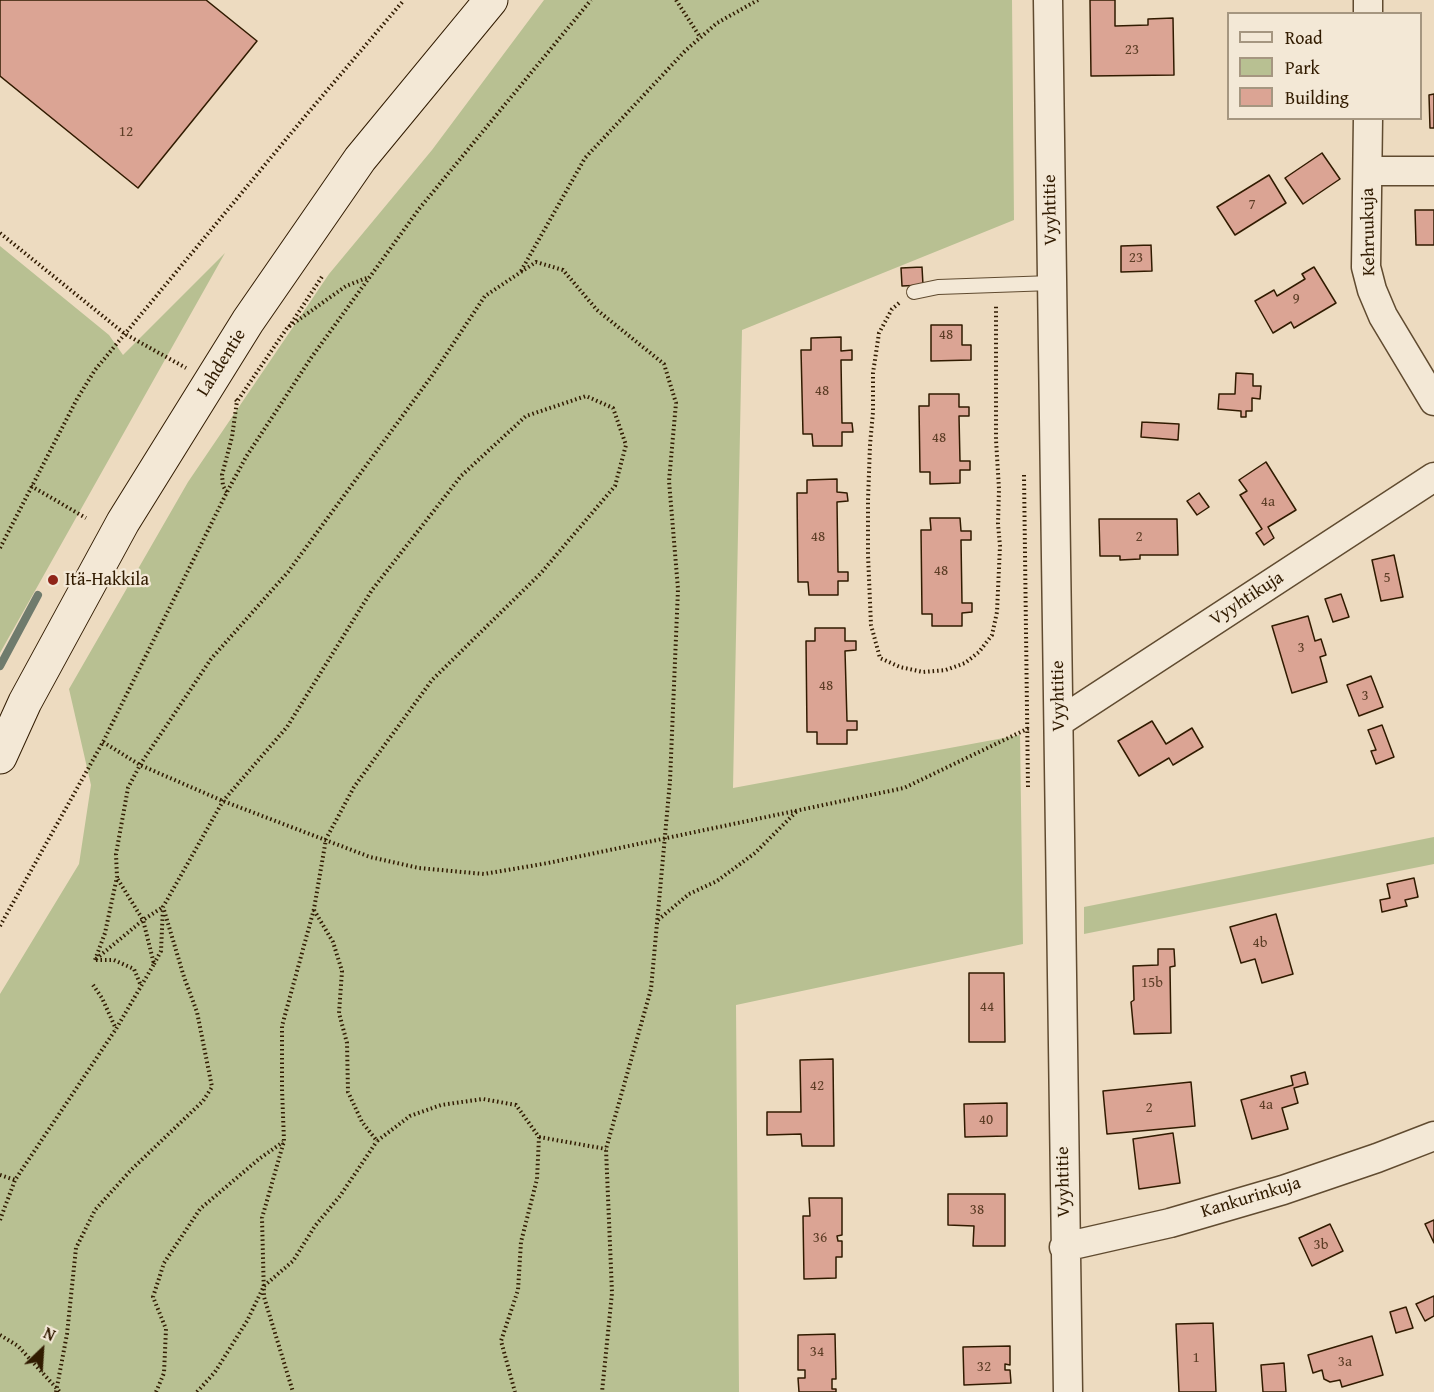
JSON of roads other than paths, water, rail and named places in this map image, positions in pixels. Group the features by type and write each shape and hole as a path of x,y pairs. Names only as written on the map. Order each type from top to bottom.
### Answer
{"main road":[{"name":"Lahdentie","path":"0,757 26,702 123,522 248,321 360,159 491,0"}],"street":[{"name":"Vyyhtitie","path":"1048,0 1064,1247 1068,1392"},
{"name":"Kehruukuja","path":"1368,120 1366,267 1371,290 1383,316 1434,401"},
{"path":"1368,171 1434,171"},
{"name":"Vyyhtikuja","path":"1059,722 1434,477"},
{"name":"Kankurinkuja","path":"1064,1247 1170,1223 1283,1190 1434,1136"}],"lane":[{"path":"914,292 939,287 1052,283"}],"waterway":[{"path":"0,666 38,595"}],"place":[{"name":"Itä-Hakkila","path":"53,580"}]}
